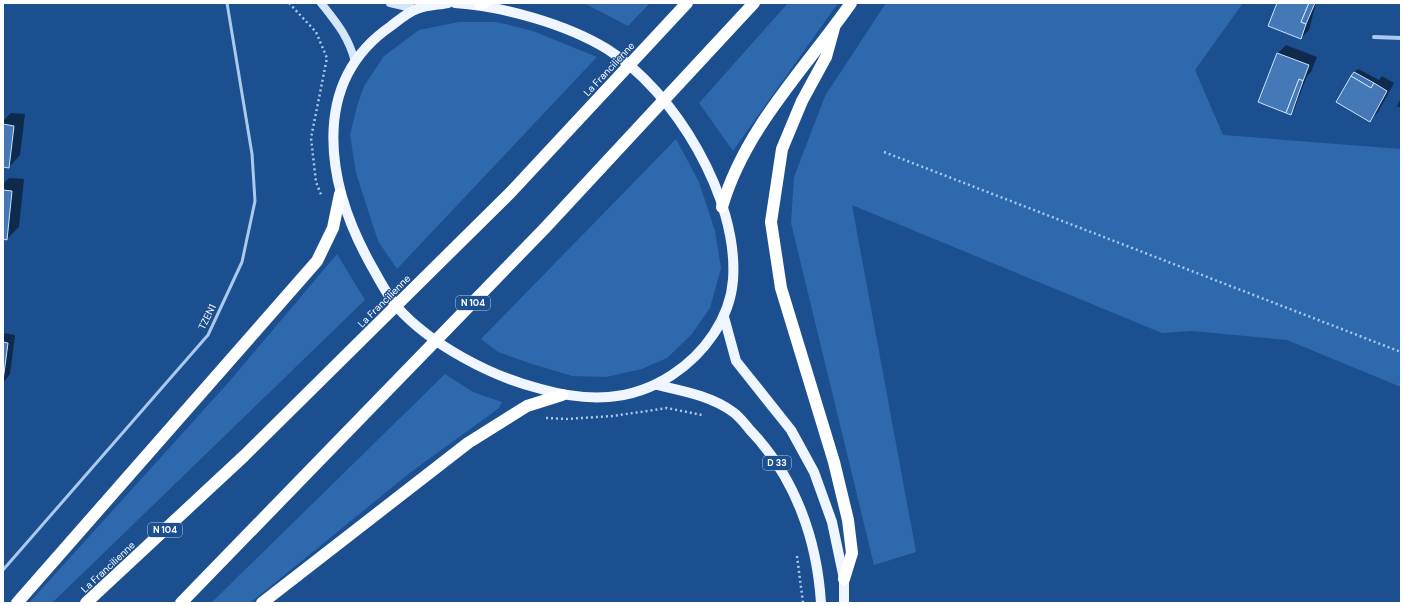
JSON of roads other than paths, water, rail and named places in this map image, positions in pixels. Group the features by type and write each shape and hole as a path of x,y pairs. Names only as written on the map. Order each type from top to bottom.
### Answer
{"highway":[{"name":"La Francilienne","path":"86,603 244,456 511,192 687,3"},
{"name":"N 104","path":"181,603 546,228 754,3"},
{"path":"722,207 729,185 751,141 794,77 834,28 852,3"},
{"path":"834,28 826,57 802,101 782,149 771,222 781,288 834,462 848,520 852,553 844,579"},
{"path":"17,603 317,261 333,228 340,194"},
{"path":"262,603 468,442 527,406 562,395"}],"main road":[{"path":"321,3 342,29 351,46 355,62"},
{"path":"390,3 416,9"},
{"path":"448,3 416,9 373,38 355,62 338,101 333,137 334,167 340,194 364,252 381,284 398,308 421,329 458,356 492,372 532,387 562,395 588,398 616,396 657,385 681,369 700,352 724,317 733,282 733,246 722,207 700,153 677,115 637,73 608,50 580,35 521,14 482,4 454,3"},
{"name":"D 33","path":"724,317 736,361 791,430 814,472 832,522 844,579 844,603"},
{"name":"D 33","path":"657,385 701,395 734,412 767,448 793,488 809,534 819,581 821,603"}],"street":[{"path":"1374,37 1401,38"}],"lane":[{"name":"TZEN1","path":"3,570 208,335 242,262 255,201 253,162 227,3"}]}
